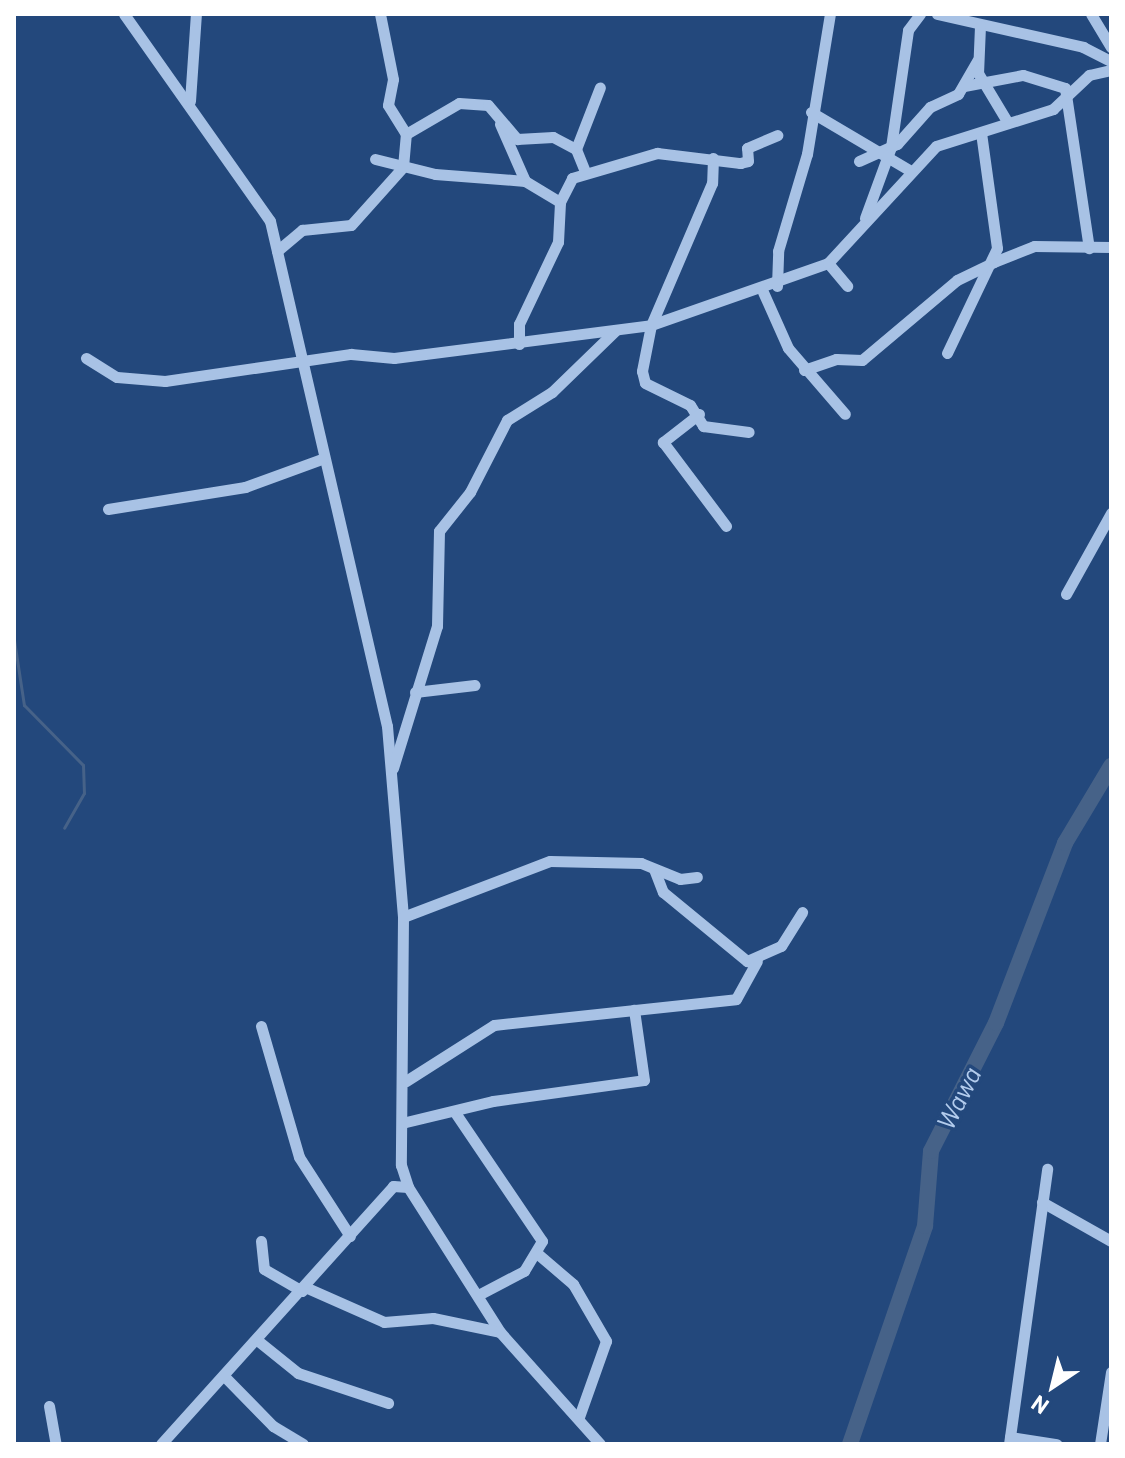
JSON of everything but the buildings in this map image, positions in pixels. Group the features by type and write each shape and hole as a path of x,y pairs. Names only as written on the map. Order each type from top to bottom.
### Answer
{"street":[{"path":"124,14 190,101 270,221 304,365 322,459 387,726 403,917 406,1122 401,1165 393,1186 161,1444"},
{"path":"190,101 196,14"},
{"path":"277,251 302,230 351,225 403,167 406,134 388,105 393,79 380,14"},
{"path":"777,286 778,251 807,154 811,112 830,14"},
{"path":"864,222 886,152 908,30 920,14"},
{"path":"937,14 1083,47 1111,61"},
{"path":"1091,14 1111,47"},
{"path":"980,26 978,60 985,81 1008,123"},
{"path":"964,86 978,60"},
{"path":"179,86 190,70"},
{"path":"86,358 117,377 165,381 304,365 351,354 394,358 651,325 763,292 828,263 909,170 936,146 981,133 1070,99 1089,75 1111,70"},
{"path":"859,161 886,152 930,107 964,86 1040,75 1054,79 1070,99 1073,177 1089,248"},
{"path":"576,149 600,87"},
{"path":"406,134 459,103 488,105 517,139 553,137 576,149 584,169"},
{"path":"811,112 886,152 909,170"},
{"path":"498,115 525,181"},
{"path":"947,353 994,262 998,226 981,133"},
{"path":"519,344 538,271 561,231 560,202 584,169 657,153 685,162 713,158 748,161 747,148 777,135"},
{"path":"713,158 712,183 651,325 645,383 699,414 703,426 749,432"},
{"path":"375,159 403,167 525,181 560,202"},
{"path":"804,370 836,359 862,360 957,280 994,262 1034,246 1111,247"},
{"path":"828,263 847,286"},
{"path":"763,292 804,370 845,414"},
{"path":"391,776 437,626 439,531 470,492 507,420 552,392 616,330"},
{"path":"699,414 663,442 726,526"},
{"path":"108,509 245,487 322,459"},
{"path":"1066,594 1111,513"},
{"path":"415,692 475,685"},
{"path":"403,917 550,861 654,869 697,877"},
{"path":"654,869 678,906 757,961"},
{"path":"406,1081 494,1025 736,999 757,961 781,946 802,912"},
{"path":"406,1122 454,1111 644,1080 634,1010"},
{"path":"261,1026 299,1157 350,1236"},
{"path":"454,1111 537,1224 539,1255 573,1284 606,1341 579,1417"},
{"path":"401,1165 408,1187 500,1332 600,1444"},
{"path":"1047,1169 1010,1440 1056,1444"},
{"path":"393,1186 408,1187"},
{"path":"1042,1202 1111,1241"},
{"path":"261,1241 264,1269 303,1289 384,1322 433,1318 500,1332"},
{"path":"478,1295 539,1255"},
{"path":"257,1340 298,1373 388,1403"},
{"path":"1100,1444 1111,1372"},
{"path":"224,1376 273,1426 303,1444"},
{"path":"49,1406 56,1444"}],"waterway":[{"path":"14,640 24,705 83,765 84,793 64,828"},
{"name":"Wawa","path":"850,1444 925,1226 931,1151 996,1023 1065,843 1111,766"}]}
